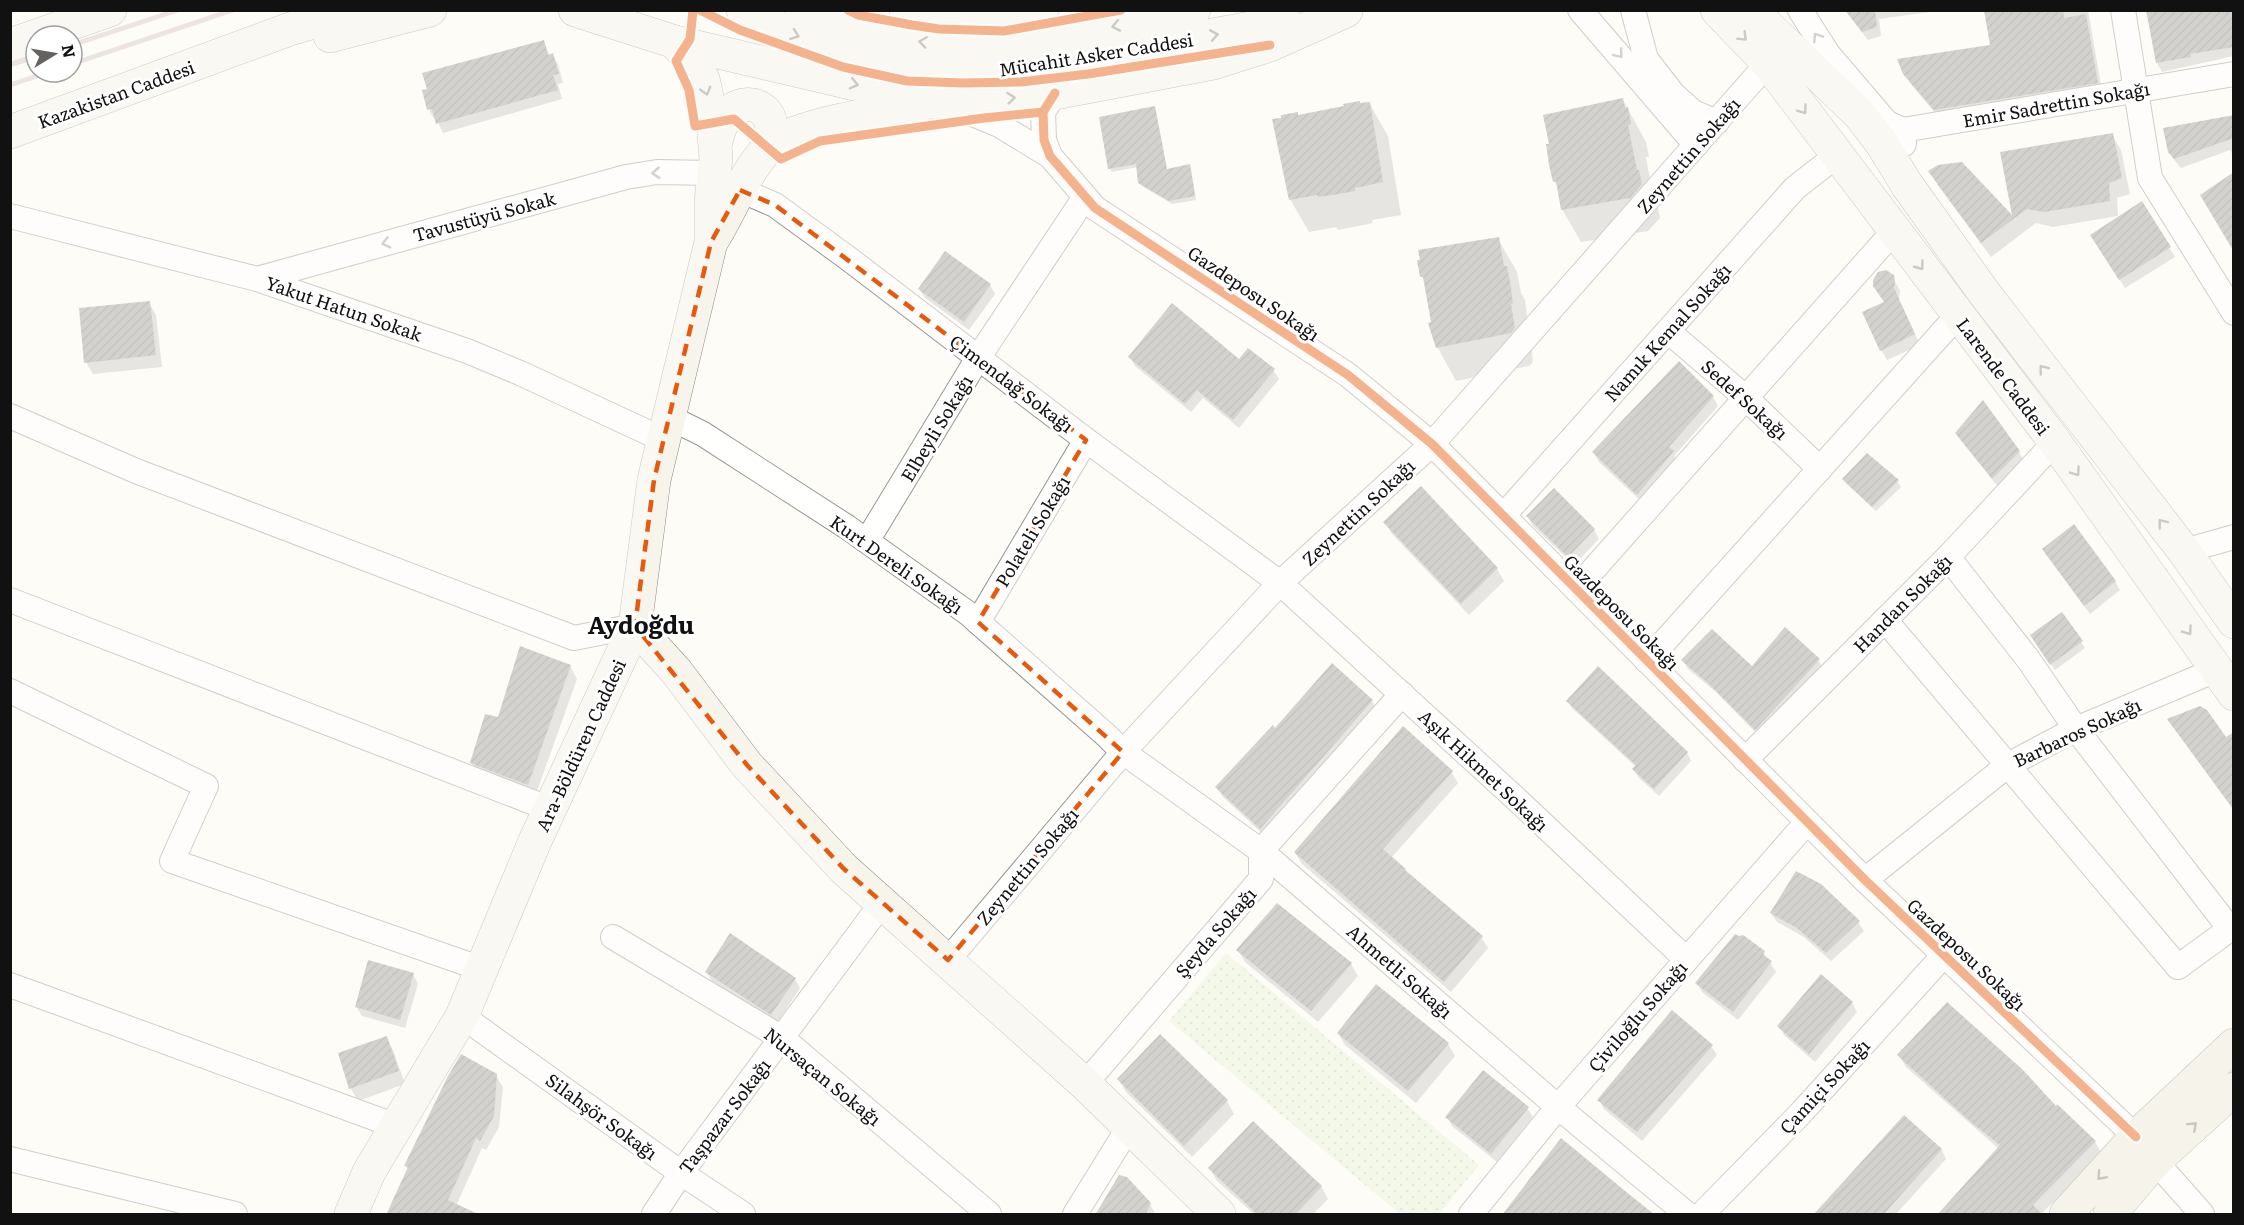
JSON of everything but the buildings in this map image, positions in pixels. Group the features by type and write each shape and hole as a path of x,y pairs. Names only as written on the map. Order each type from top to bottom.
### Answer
{"main road":[{"path":"10,45 110,10"},
{"path":"222,56 290,29 355,10"},
{"path":"222,56 304,41 430,10"},
{"path":"574,10 614,17 675,42 939,103"},
{"name":"Mücahit Asker Caddesi","path":"743,10 780,30 831,47 880,59 953,70 1006,69 1057,63 1347,11"},
{"name":"Mücahit Asker Caddesi","path":"801,10 839,24 884,36 930,43 979,46 1026,43 1194,10"},
{"path":"906,10 968,17 1041,10"},
{"name":"Larende Caddesi","path":"1717,10 1768,63 1836,156 2055,442 2225,682"},
{"name":"Larende Caddesi","path":"1751,10 1859,114 1893,137 1907,185 1985,294 2184,551 2234,622"},
{"path":"768,147 781,139 809,129 939,103 1055,93 1213,63 1270,45 1347,11"},
{"name":"Ara-Böldüren Caddesi","path":"351,1215 369,1172 462,1016 550,809 635,626 654,480 711,242 710,220 723,168 703,79 675,42"},
{"name":"Kazakistan Caddesi","path":"10,132 222,56"},
{"path":"723,168 727,114 740,106 754,105 765,111 772,130 768,147"},
{"name":"Ara-Böldüren Caddesi","path":"723,168 768,147"},
{"path":"635,626 676,671 747,765 844,869 1085,1084 1219,1215"},
{"path":"2110,1215 2145,1149 2234,1045"},
{"path":"2066,1215 2145,1149 2234,1089"}],"street":[{"path":"1580,10 1696,145"},
{"path":"1633,10 1646,59 1673,94 1693,112 1717,122"},
{"path":"1800,10 1828,54 1887,123 1893,137"},
{"path":"2123,10 2134,91 2150,178 2234,313"},
{"name":"Zeynettin Sokağı","path":"948,960 1115,744 1280,584 1432,444 1768,63"},
{"name":"Emir Sadrettin Sokağı","path":"1893,137 2234,74"},
{"path":"1050,156 1042,128 1043,112 1055,93"},
{"path":"939,103 999,125 1050,156"},
{"name":"Gazdeposu Sokağı","path":"1050,156 1095,208 1348,375 1432,444 1865,880 2145,1149 2202,1215"},
{"name":"Namık Kemal Sokağı","path":"1504,515 1795,188 1836,156"},
{"name":"Tavustüyü Sokak","path":"257,279 626,177 657,172 723,168"},
{"name":"Çimendağ Sokağı","path":"723,168 849,259 1086,440 1280,584"},
{"name":"Elbeyli Sokağı","path":"867,541 978,358 1085,197"},
{"name":"Yakut Hatun Sokak","path":"10,216 257,279 467,351 666,428"},
{"path":"1576,589 1894,231"},
{"path":"1647,660 1958,315"},
{"name":"Sedef Sokağı","path":"1668,331 1746,398 1820,469"},
{"path":"10,416 136,471 574,638 635,626"},
{"name":"Kurt Dereli Sokağı","path":"666,428 704,434 867,541 978,622 1115,744"},
{"name":"Polateli Sokağı","path":"978,622 1086,440"},
{"name":"Handan Sokağı","path":"1745,760 1948,557 2055,442"},
{"path":"2184,551 2234,537"},
{"path":"1885,620 2178,967 2230,929 2076,729 2028,660 1948,557"},
{"name":"Aşık Hikmet Sokağı","path":"1280,584 1402,694 1686,959"},
{"path":"10,600 550,809"},
{"name":"Barbaros Sokağı","path":"1865,880 2008,765 2076,729 2225,682"},
{"path":"10,691 206,786 172,861 482,969"},
{"path":"1262,851 1402,694"},
{"name":"Ahmetli Sokağı","path":"1115,744 1262,851 1558,1107 1687,1215"},
{"name":"Çiviloğlu Sokağı","path":"1471,1215 1558,1107 1807,822"},
{"name":"Şeyda Sokağı","path":"1085,1084 1260,879 1262,851"},
{"name":"Taşpazar Sokağı","path":"654,1215 681,1173 882,903"},
{"name":"Nursaçan Sokağı","path":"613,937 782,1038 989,1215"},
{"name":"Çamiçi Sokağı","path":"1702,1215 1800,1114 1944,956"},
{"path":"10,985 396,1126"},
{"name":"Silahşör Sokağı","path":"462,1016 743,1215"},
{"path":"1075,1215 1129,1127"},
{"path":"10,1159 235,1215"}],"highlighted area":[{"path":"740,190 775,205 1086,440 978,622 1123,752 948,960 844,869 747,765 635,626 654,480 711,242"}],"green space":[{"path":"1226,953 1479,1165 1439,1214 1400,1214 1169,1021"}],"railway":[{"path":"84,41 178,10"},
{"path":"84,60 233,10"},
{"path":"10,65 24,61"},
{"path":"10,85 24,80"}],"cycle path":[{"path":"693,10 690,39 676,61 689,90 695,126 734,119 781,159 820,141 1043,112"},
{"path":"700,10 740,30 843,67 907,81 1021,82 1088,74 1270,45"},
{"path":"848,10 858,15 939,29 1004,31 1121,10"},
{"path":"1055,93 1043,112 1044,140 1050,156 1095,208 1348,375 1432,444 1865,880 2136,1137"}],"district":[{"name":"Aydoğdu","path":"641,623"}]}
